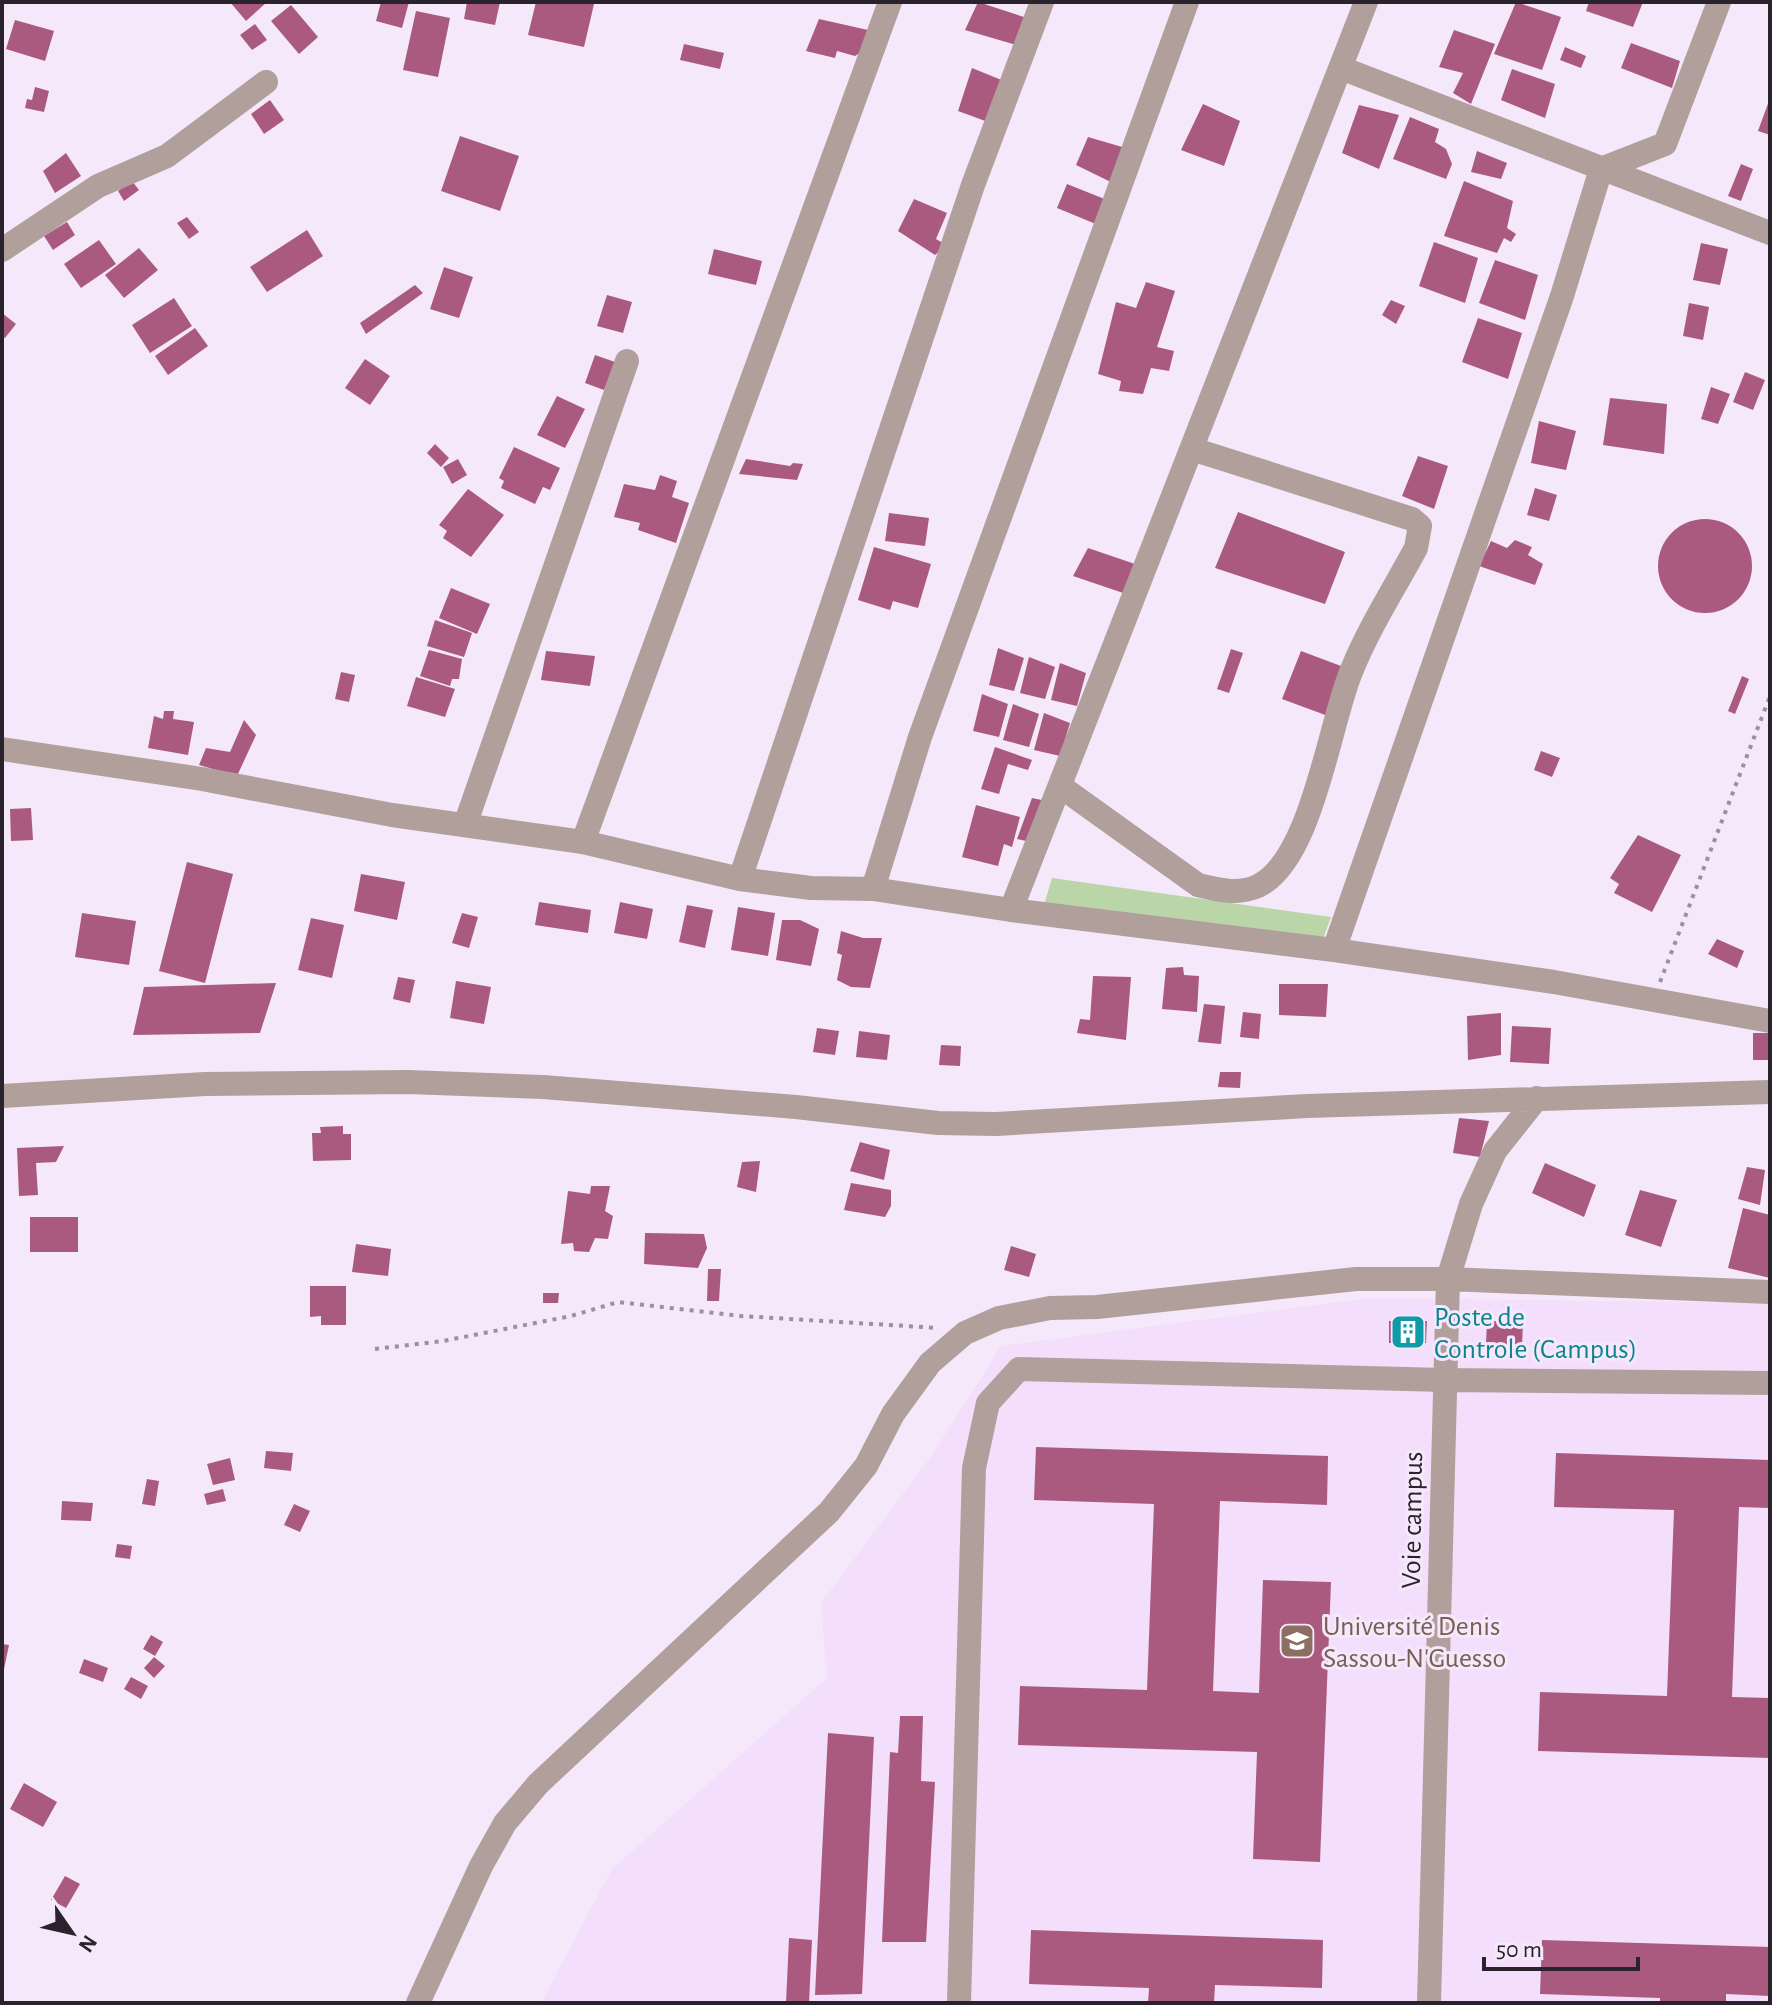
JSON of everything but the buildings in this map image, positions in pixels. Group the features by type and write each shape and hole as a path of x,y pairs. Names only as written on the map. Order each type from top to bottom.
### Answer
{"street":[{"path":"583,842 890,2"},
{"path":"740,879 967,200 1042,2"},
{"path":"873,889 920,737 1187,2"},
{"path":"1011,910 1366,2"},
{"path":"1601,169 1665,144 1719,2"},
{"path":"1341,68 1770,233"},
{"path":"2,250 98,186 167,156 266,82"},
{"path":"1334,950 1552,325 1601,169"},
{"path":"465,825 627,361"},
{"path":"1060,786 1198,885 1222,891 1260,885 1282,865 1304,825 1351,672 1416,548 1420,526 1412,519 1192,449"},
{"path":"2,749 202,779 392,815 583,842 740,879 811,888 873,889 1011,910 1334,950 1654,999 1770,1021"},
{"path":"2,1096 205,1084 408,1082 603,1091 938,1123 981,1124 1537,1098 1770,1092"},
{"name":"Voie campus","path":"1429,2003 1448,1279 1471,1204 1495,1151 1537,1098"},
{"path":"418,2003 481,1866 505,1823 538,1784 829,1512 866,1466 893,1414 930,1363 973,1330 999,1318 1050,1308 1110,1306 1356,1279 1448,1279 1770,1292"},
{"path":"959,2003 974,1468 988,1403 1019,1369 1444,1380 1770,1383"}],"path":[{"path":"1654,999 1770,696"},
{"path":"375,1349 455,1338 571,1316 618,1302 741,1316 973,1330"}],"shaded area":[{"name":"Université Denis Sassou-N'Guesso","path":"1370,1298 1770,1303 1770,2003 541,2003 612,1869 827,1678 821,1603 932,1455 1001,1346"}],"green space":[{"path":"1052,878 1331,917 1323,939 1044,905"}],"place":[{"name":"Poste de Controle (Campus)","path":"1408,1332"},
{"name":"Université Denis Sassou-N'Guesso","path":"1297,1641"}]}
